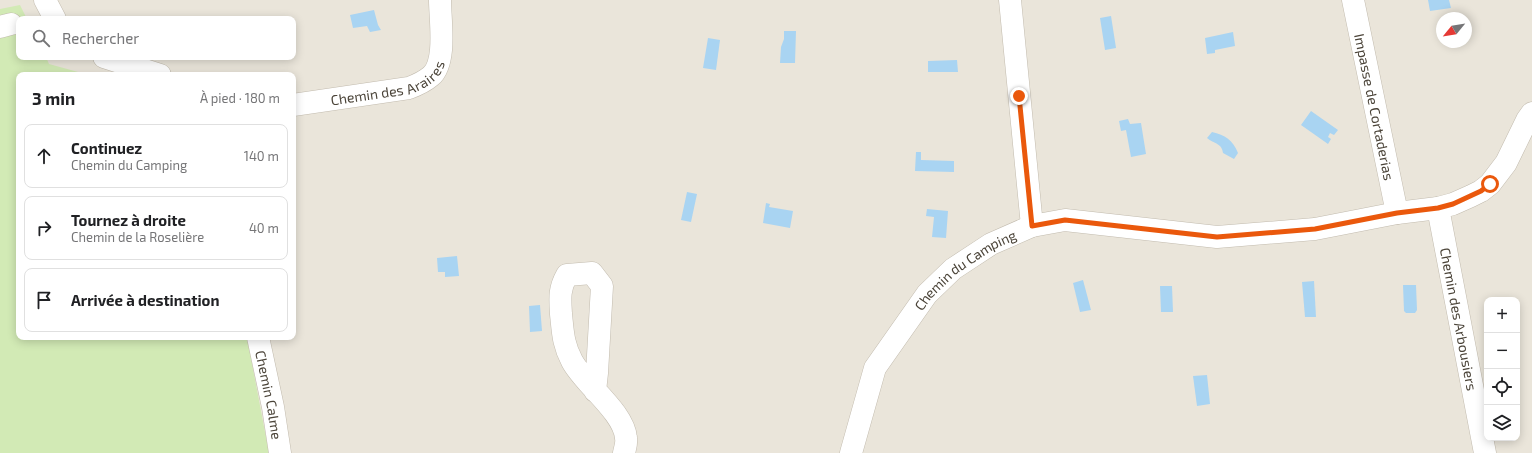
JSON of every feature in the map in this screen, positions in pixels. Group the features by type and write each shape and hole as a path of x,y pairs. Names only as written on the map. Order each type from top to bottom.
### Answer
{"street":[{"path":"45,0 53,16"},
{"name":"Chemin des Araires","path":"296,105 409,88 421,84 432,75 439,64 441,51 440,0"},
{"path":"1010,0 1032,226"},
{"name":"Impasse de Cortaderias","path":"1353,0 1397,213"},
{"path":"113,60 151,72"},
{"name":"Chemin du Camping","path":"852,453 875,368 927,294 954,268 991,244 1032,226 1065,220 1217,237 1315,229 1397,213 1438,208 1453,204 1471,196 1490,184 1506,163 1527,120 1532,113"},
{"name":"Chemin des Arbousiers","path":"1438,208 1485,453"},
{"name":"Chemin Calme","path":"259,340 273,407 280,453"},
{"path":"595,391 621,421 626,438 624,453"}],"shaded area":[{"path":"0,0 1532,0 1532,453 0,453"}],"green space":[{"path":"20,5 26,16 16,16 16,60 47,60 49,64 78,72 16,72 16,340 248,340 269,453 0,453 0,9"}],"water":[{"path":"1428,0 1449,0 1451,8 1430,11"},
{"path":"374,10 381,30 370,32 367,26 353,28 350,15"},
{"path":"1111,16 1116,48 1105,50 1100,18"},
{"path":"784,31 796,31 795,63 780,63"},
{"path":"1233,32 1235,46 1215,50 1215,53 1207,54 1205,38"},
{"path":"708,38 720,40 716,70 703,68"},
{"path":"957,60 958,72 928,72 928,61"},
{"path":"1311,111 1338,130 1334,135 1330,133 1328,137 1331,139 1328,144 1301,125"},
{"path":"1128,119 1130,124 1141,123 1146,154 1131,157 1126,130 1121,131 1119,121"},
{"path":"1212,132 1231,141 1238,153 1234,159 1223,153 1219,145 1207,138"},
{"path":"916,152 921,152 921,160 954,161 954,172 915,171"},
{"path":"687,192 697,194 691,222 681,220"},
{"path":"766,203 770,204 769,207 793,211 790,228 763,223"},
{"path":"927,209 948,211 946,238 932,237 934,217 926,216"},
{"path":"457,256 459,276 445,277 445,272 438,272 437,258"},
{"path":"1083,280 1091,310 1080,312 1073,283"},
{"path":"1314,281 1316,317 1305,317 1302,282"},
{"path":"1403,285 1416,285 1417,310 1415,313 1406,313 1404,311"},
{"path":"1160,286 1172,286 1173,312 1161,312"},
{"path":"540,305 542,331 530,332 529,306"},
{"path":"1207,375 1210,404 1197,406 1193,376"}],"route":[{"path":"1019,96 1032,226 1065,220 1217,237 1315,229 1397,213 1438,208 1453,204 1481,191 1490,184"}]}
